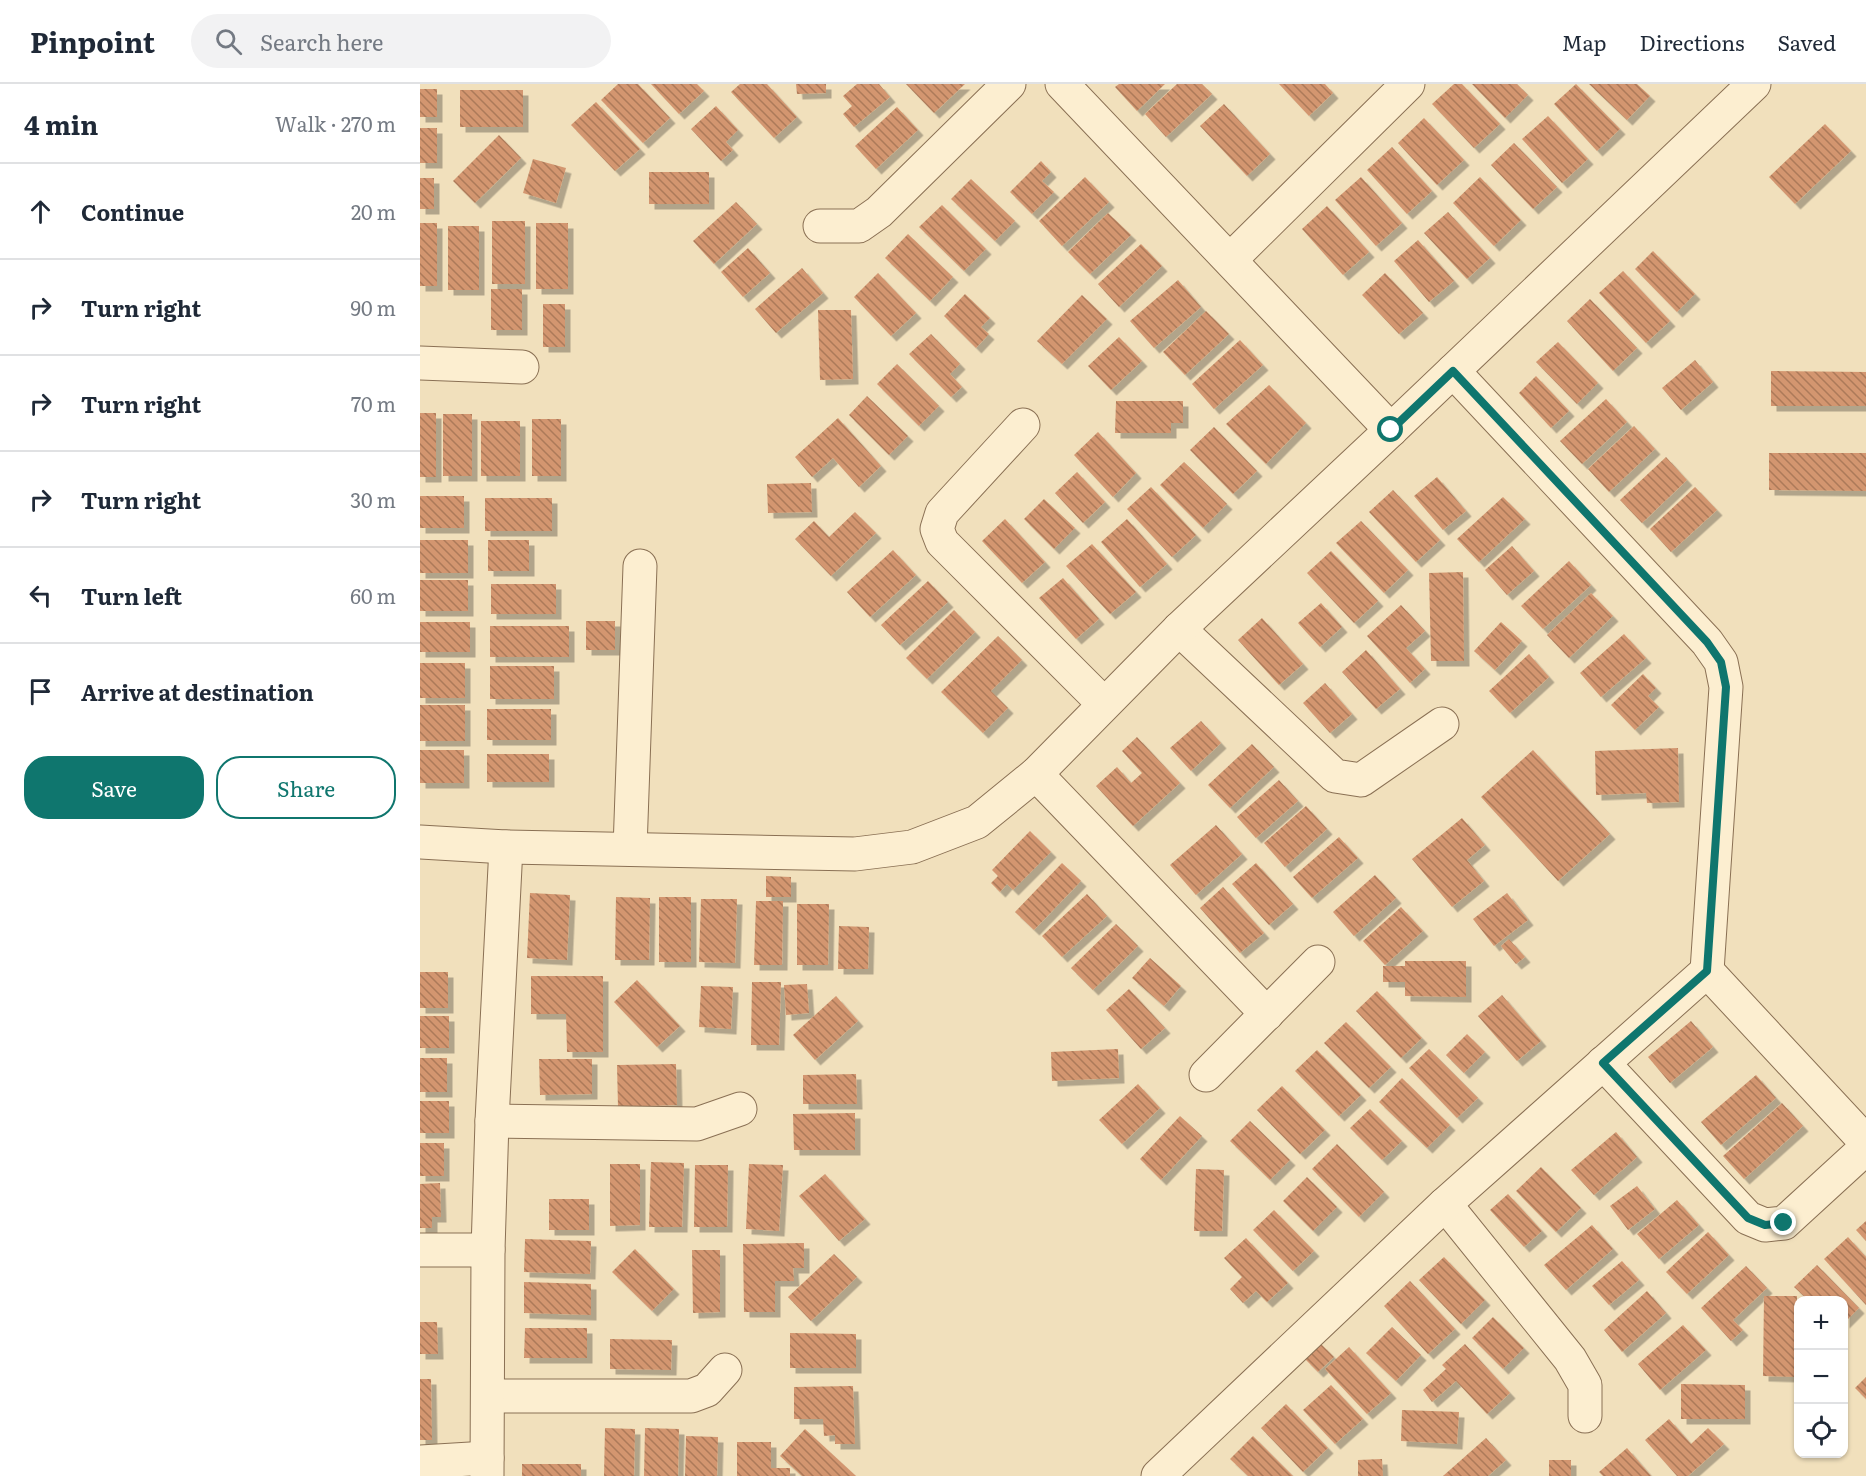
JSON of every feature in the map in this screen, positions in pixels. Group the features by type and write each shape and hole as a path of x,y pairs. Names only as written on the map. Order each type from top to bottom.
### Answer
{"street":[{"path":"820,226 859,226 879,212 1010,84"},
{"path":"1062,84 1231,259 1391,430"},
{"path":"1231,259 1408,84"},
{"path":"420,842 506,847 855,854 912,848 977,822 1036,774 1179,629 1754,84"},
{"path":"420,363 522,367"},
{"path":"1158,1476 1445,1204 1707,971 1726,687 1721,662 1707,642 1669,600 1453,371"},
{"path":"1023,425 942,513 937,529 942,542 1104,704"},
{"path":"630,849 640,566"},
{"path":"1179,629 1335,776 1361,780 1442,723"},
{"path":"1036,774 1267,1014"},
{"path":"420,1462 487,1467 488,1250 506,847"},
{"path":"1206,1075 1318,962"},
{"path":"1707,971 1866,1142"},
{"path":"1603,1063 1748,1218 1765,1225 1784,1223 1866,1148"},
{"path":"492,1121 697,1124 740,1109"},
{"path":"1445,1204 1570,1359 1585,1385 1585,1416"},
{"path":"420,1250 488,1250"},
{"path":"488,1396 692,1396 707,1390 725,1370"}],"building":[{"path":"618,84 638,84 670,118 643,143 601,100"},
{"path":"651,84 697,84 704,91 679,114"},
{"path":"740,84 767,84 797,117 774,138 731,92"},
{"path":"796,84 826,84 826,93 797,94"},
{"path":"857,84 879,84 890,97 854,127 843,114 852,106 843,96"},
{"path":"906,84 965,84 934,113"},
{"path":"1119,84 1165,84 1137,111 1115,87"},
{"path":"1177,84 1202,84 1212,94 1166,137 1145,114"},
{"path":"1279,84 1325,84 1333,93 1309,116"},
{"path":"1454,84 1462,84 1500,124 1474,148 1432,104"},
{"path":"1472,84 1517,84 1528,95 1505,118"},
{"path":"1576,84 1620,129 1597,151 1554,104"},
{"path":"1589,84 1637,84 1650,96 1627,120"},
{"path":"420,89 437,89 437,117 420,117"},
{"path":"460,90 523,90 523,127 460,127"},
{"path":"596,102 640,149 615,171 571,125"},
{"path":"1224,104 1270,154 1247,176 1200,126"},
{"path":"716,106 738,130 726,142 733,150 721,161 691,129"},
{"path":"897,107 918,130 876,169 855,146"},
{"path":"1548,116 1588,159 1562,183 1522,139"},
{"path":"1424,118 1464,160 1437,185 1398,143"},
{"path":"1825,124 1851,151 1795,204 1769,177"},
{"path":"420,128 437,128 437,163 420,163"},
{"path":"499,135 521,158 475,203 453,181"},
{"path":"1514,143 1557,187 1533,209 1491,165"},
{"path":"1392,147 1432,191 1407,214 1367,170"},
{"path":"533,159 566,168 556,203 523,193"},
{"path":"1041,161 1051,172 1042,181 1054,192 1032,214 1010,192"},
{"path":"649,172 709,172 709,204 649,204"},
{"path":"1085,177 1109,202 1062,246 1039,221"},
{"path":"1361,177 1402,223 1376,246 1335,200"},
{"path":"1480,177 1521,220 1494,246 1453,203"},
{"path":"420,178 434,178 434,209 420,209"},
{"path":"971,179 1015,221 995,241 951,199"},
{"path":"736,202 757,224 714,264 693,241"},
{"path":"942,205 986,249 964,271 919,227"},
{"path":"1327,206 1369,252 1343,275 1302,229"},
{"path":"1448,212 1490,258 1467,279 1424,233"},
{"path":"1108,213 1131,235 1090,274 1068,252"},
{"path":"492,221 525,221 525,284 492,284"},
{"path":"420,223 437,223 437,286 420,286"},
{"path":"536,223 568,223 568,289 536,289"},
{"path":"448,226 479,226 479,290 448,290"},
{"path":"908,234 953,277 930,301 885,258"},
{"path":"1418,240 1454,281 1429,302 1394,261"},
{"path":"1141,244 1162,266 1119,307 1098,284"},
{"path":"748,248 770,273 743,297 721,272"},
{"path":"1653,251 1695,294 1677,312 1635,269"},
{"path":"802,268 823,293 776,333 755,309"},
{"path":"1623,271 1670,321 1646,343 1599,293"},
{"path":"878,273 916,313 891,336 854,297"},
{"path":"1385,273 1423,313 1399,334 1362,295"},
{"path":"1178,280 1201,307 1154,348 1130,321"},
{"path":"491,289 522,289 522,330 491,330"},
{"path":"965,294 990,318 981,327 989,334 976,348 944,316"},
{"path":"1082,295 1107,319 1062,364 1037,341"},
{"path":"1590,299 1637,348 1613,371 1567,321"},
{"path":"543,304 565,304 565,347 543,347"},
{"path":"818,310 851,310 853,379 820,380"},
{"path":"1206,311 1229,334 1185,375 1163,352"},
{"path":"931,334 960,364 950,374 962,387 951,397 909,354"},
{"path":"1119,337 1142,361 1111,390 1088,366"},
{"path":"1240,340 1263,365 1214,409 1192,384"},
{"path":"1558,342 1598,383 1577,404 1536,362"},
{"path":"1695,360 1713,382 1681,410 1662,388"},
{"path":"897,364 939,406 919,426 877,384"},
{"path":"1771,371 1866,372 1866,406 1771,406"},
{"path":"1536,376 1569,411 1551,428 1519,393"},
{"path":"1269,385 1306,423 1266,464 1226,424"},
{"path":"867,396 908,436 889,455 849,415"},
{"path":"1606,399 1627,422 1582,464 1560,441"},
{"path":"1116,401 1183,401 1183,423 1171,423 1171,433 1115,433"},
{"path":"420,413 436,413 436,477 420,477"},
{"path":"443,414 472,414 472,476 443,476"},
{"path":"838,418 881,466 859,487 833,458 812,477 795,457"},
{"path":"532,419 561,419 561,476 532,476"},
{"path":"481,421 520,421 520,476 481,476"},
{"path":"1634,426 1655,449 1609,492 1588,469"},
{"path":"1214,427 1257,471 1233,494 1190,450"},
{"path":"1098,432 1136,473 1113,497 1074,455"},
{"path":"1769,453 1866,453 1866,491 1769,490"},
{"path":"1666,457 1687,480 1642,523 1620,500"},
{"path":"1184,462 1227,504 1203,528 1160,485"},
{"path":"1077,472 1105,502 1083,523 1055,493"},
{"path":"1437,477 1466,511 1443,530 1414,496"},
{"path":"811,483 812,512 768,513 767,484"},
{"path":"1151,487 1196,535 1172,557 1127,509"},
{"path":"1695,487 1717,510 1671,552 1650,529"},
{"path":"1393,490 1440,540 1416,562 1369,512"},
{"path":"420,496 464,496 464,528 420,528"},
{"path":"1503,497 1525,519 1479,562 1457,539"},
{"path":"485,498 552,498 552,531 485,531"},
{"path":"1044,499 1075,528 1054,549 1024,519"},
{"path":"855,512 876,533 831,576 795,539 814,521 829,537"},
{"path":"1005,519 1045,562 1022,583 982,541"},
{"path":"1127,519 1167,564 1140,587 1101,542"},
{"path":"1361,521 1408,570 1384,593 1336,543"},
{"path":"420,540 468,540 468,573 420,573"},
{"path":"488,540 529,540 529,571 488,571"},
{"path":"1092,544 1136,592 1110,614 1066,566"},
{"path":"1512,546 1534,571 1507,595 1485,570"},
{"path":"893,550 916,575 870,617 847,592"},
{"path":"1331,551 1378,601 1354,623 1307,573"},
{"path":"1569,561 1591,585 1543,629 1521,606"},
{"path":"1463,572 1464,661 1431,661 1429,573"},
{"path":"1063,578 1099,619 1076,639 1039,598"},
{"path":"420,580 468,580 468,611 420,611"},
{"path":"928,581 948,602 900,645 881,625"},
{"path":"491,584 556,584 556,614 491,614"},
{"path":"1591,593 1613,616 1569,658 1547,635"},
{"path":"1321,603 1342,627 1320,647 1298,623"},
{"path":"1401,605 1425,631 1406,648 1425,669 1410,683 1367,636"},
{"path":"954,610 975,632 927,679 906,658"},
{"path":"1262,618 1303,664 1279,685 1238,640"},
{"path":"586,621 615,621 615,650 586,650"},
{"path":"420,622 470,622 470,652 420,652"},
{"path":"1501,622 1522,641 1495,670 1474,651"},
{"path":"490,626 569,626 569,657 490,657"},
{"path":"1624,634 1646,658 1601,697 1580,673"},
{"path":"998,636 1022,660 991,691 1008,708 983,733 941,692"},
{"path":"1366,650 1400,689 1376,709 1342,672"},
{"path":"1529,654 1549,677 1510,713 1489,691"},
{"path":"420,663 465,663 465,698 420,698"},
{"path":"490,666 554,666 554,699 490,699"},
{"path":"1643,674 1656,688 1648,696 1659,707 1635,730 1611,705"},
{"path":"1325,683 1352,714 1330,733 1303,703"},
{"path":"420,705 465,705 465,741 420,741"},
{"path":"487,709 551,709 551,740 487,740"},
{"path":"1201,721 1221,743 1191,771 1170,748"},
{"path":"1137,737 1180,783 1133,826 1096,786 1117,767 1131,783 1142,773 1122,751"},
{"path":"1252,744 1274,767 1230,808 1208,785"},
{"path":"1678,748 1679,802 1647,803 1646,793 1596,795 1595,751"},
{"path":"420,750 464,750 464,783 420,783"},
{"path":"1533,750 1610,834 1558,881 1481,797"},
{"path":"487,754 549,754 549,782 487,782"},
{"path":"1279,780 1298,801 1256,838 1237,817"},
{"path":"1306,806 1327,829 1285,867 1264,843"},
{"path":"1462,818 1485,845 1467,860 1484,881 1452,907 1412,859"},
{"path":"1216,825 1242,854 1196,895 1170,865"},
{"path":"1030,831 1051,852 1013,890 1007,884 1000,892 991,883 998,876 992,870"},
{"path":"1339,837 1358,858 1312,898 1293,877"},
{"path":"1062,863 1081,881 1034,930 1015,912"},
{"path":"1256,863 1293,904 1269,925 1232,884"},
{"path":"1375,875 1396,898 1354,936 1333,912"},
{"path":"766,876 791,877 791,897 766,897"},
{"path":"1223,887 1264,933 1240,953 1200,908"},
{"path":"530,893 570,895 567,960 527,958"},
{"path":"1507,893 1528,920 1494,946 1473,919"},
{"path":"1087,894 1107,916 1062,957 1042,936"},
{"path":"616,897 650,898 649,960 615,960"},
{"path":"659,897 691,897 691,962 659,962"},
{"path":"701,899 737,899 735,963 699,962"},
{"path":"756,901 783,901 782,965 754,965"},
{"path":"797,904 829,904 828,965 797,965"},
{"path":"1401,907 1423,931 1385,965 1363,941"},
{"path":"1116,924 1138,946 1093,990 1071,968"},
{"path":"839,926 869,927 868,969 838,969"},
{"path":"1509,939 1525,957 1516,964 1501,946"},
{"path":"1150,958 1181,986 1164,1006 1132,978"},
{"path":"1405,961 1466,961 1466,997 1405,996 1405,982 1383,982 1383,966 1405,966"},
{"path":"420,972 448,972 448,1008 420,1008"},
{"path":"531,976 603,976 603,1052 567,1052 566,1014 531,1014"},
{"path":"637,980 680,1026 657,1047 614,1002"},
{"path":"752,982 781,982 779,1045 751,1045"},
{"path":"807,984 809,1013 786,1015 784,985"},
{"path":"701,986 733,987 731,1029 699,1027"},
{"path":"1129,989 1165,1028 1141,1049 1106,1010"},
{"path":"1377,991 1422,1038 1401,1058 1356,1011"},
{"path":"1502,995 1541,1041 1517,1061 1478,1016"},
{"path":"836,996 858,1021 815,1060 793,1035"},
{"path":"420,1016 449,1016 449,1048 420,1048"},
{"path":"1691,1021 1713,1047 1670,1083 1648,1057"},
{"path":"1346,1022 1391,1067 1369,1088 1324,1043"},
{"path":"1467,1034 1485,1052 1464,1073 1446,1055"},
{"path":"1118,1049 1119,1078 1052,1081 1051,1052"},
{"path":"1429,1049 1478,1098 1457,1118 1409,1068"},
{"path":"1317,1050 1361,1095 1339,1116 1295,1071"},
{"path":"420,1058 447,1058 447,1092 420,1092"},
{"path":"539,1059 592,1059 592,1094 540,1095"},
{"path":"676,1064 677,1105 618,1107 617,1065"},
{"path":"856,1074 857,1104 803,1104 803,1075"},
{"path":"1756,1075 1776,1098 1721,1145 1701,1122"},
{"path":"1402,1078 1450,1125 1427,1148 1379,1102"},
{"path":"1138,1084 1160,1108 1122,1144 1099,1120"},
{"path":"1282,1086 1325,1130 1300,1154 1257,1110"},
{"path":"420,1101 449,1101 449,1133 420,1133"},
{"path":"1782,1103 1803,1126 1744,1179 1723,1156"},
{"path":"1370,1109 1402,1141 1382,1160 1350,1128"},
{"path":"855,1113 855,1150 794,1150 793,1114"},
{"path":"1180,1116 1202,1136 1161,1180 1140,1159"},
{"path":"1250,1121 1290,1160 1270,1180 1230,1141"},
{"path":"1616,1132 1637,1157 1594,1195 1571,1170"},
{"path":"420,1143 444,1143 444,1176 420,1176"},
{"path":"1337,1144 1384,1192 1359,1217 1312,1169"},
{"path":"651,1162 684,1163 682,1227 649,1227"},
{"path":"610,1164 640,1164 640,1225 610,1226"},
{"path":"749,1164 783,1165 779,1231 746,1229"},
{"path":"695,1165 728,1165 727,1227 694,1227"},
{"path":"1541,1167 1581,1208 1556,1232 1516,1191"},
{"path":"1196,1169 1224,1170 1222,1231 1194,1231"},
{"path":"825,1174 865,1219 839,1241 799,1196"},
{"path":"1307,1177 1337,1207 1313,1231 1283,1201"},
{"path":"440,1183 441,1217 432,1217 432,1228 420,1228 420,1184"},
{"path":"1637,1186 1655,1209 1628,1230 1610,1206"},
{"path":"1508,1194 1542,1231 1524,1247 1490,1210"},
{"path":"549,1199 589,1199 589,1230 549,1230"},
{"path":"1677,1200 1699,1225 1659,1259 1637,1234"},
{"path":"1274,1210 1314,1251 1293,1271 1253,1230"},
{"path":"1866,1221 1866,1241 1856,1230"},
{"path":"1592,1225 1613,1249 1566,1290 1544,1265"},
{"path":"1708,1232 1729,1255 1687,1294 1666,1272"},
{"path":"1848,1237 1866,1257 1866,1305 1824,1259"},
{"path":"1246,1238 1288,1283 1267,1302 1256,1291 1243,1303 1230,1289 1242,1277 1224,1258"},
{"path":"525,1239 591,1241 590,1274 524,1272"},
{"path":"804,1243 804,1268 793,1268 794,1281 775,1281 775,1312 744,1312 743,1244"},
{"path":"635,1249 674,1289 652,1311 612,1272"},
{"path":"692,1250 720,1250 720,1312 693,1313"},
{"path":"834,1254 857,1277 811,1321 788,1297"},
{"path":"1444,1257 1485,1300 1461,1324 1419,1280"},
{"path":"1622,1261 1639,1280 1609,1305 1592,1286"},
{"path":"1817,1265 1847,1296 1804,1296 1794,1287"},
{"path":"1746,1266 1767,1288 1733,1320 1743,1330 1731,1341 1701,1308"},
{"path":"1410,1281 1455,1329 1428,1354 1384,1306"},
{"path":"524,1282 591,1284 591,1315 524,1313"},
{"path":"1647,1291 1666,1313 1622,1352 1604,1330"},
{"path":"1764,1296 1794,1296 1794,1377 1763,1376"},
{"path":"1848,1297 1859,1308 1848,1319"},
{"path":"1493,1317 1524,1348 1503,1369 1472,1338"},
{"path":"420,1322 437,1322 438,1354 420,1354"},
{"path":"1683,1325 1706,1350 1660,1390 1638,1364"},
{"path":"1392,1327 1421,1355 1396,1381 1366,1353"},
{"path":"525,1328 587,1328 587,1358 524,1358"},
{"path":"790,1333 856,1334 856,1368 790,1368"},
{"path":"610,1339 672,1340 671,1370 610,1369"},
{"path":"1321,1344 1334,1357 1318,1372 1305,1359"},
{"path":"1465,1344 1510,1393 1487,1414 1456,1381 1432,1402 1423,1390 1446,1369 1442,1365"},
{"path":"1349,1347 1391,1393 1367,1414 1325,1369"},
{"path":"1866,1377 1866,1399 1855,1388"},
{"path":"420,1379 431,1379 432,1440 420,1440"},
{"path":"1681,1384 1745,1385 1745,1419 1681,1419"},
{"path":"1331,1385 1363,1419 1335,1444 1303,1410"},
{"path":"853,1386 855,1444 835,1444 835,1435 824,1436 823,1419 794,1419 794,1387"},
{"path":"1286,1404 1328,1448 1303,1472 1261,1428"},
{"path":"1402,1410 1459,1412 1457,1444 1401,1441"},
{"path":"1669,1419 1691,1444 1708,1428 1724,1444 1688,1476 1677,1476 1645,1440"},
{"path":"605,1428 635,1429 634,1476 604,1476"},
{"path":"645,1428 679,1429 678,1476 644,1476"},
{"path":"805,1429 856,1476 802,1476 780,1456"},
{"path":"686,1436 718,1437 717,1476 685,1476"},
{"path":"1253,1436 1293,1476 1248,1476 1230,1459"},
{"path":"1486,1438 1506,1460 1488,1476 1443,1476"},
{"path":"737,1442 771,1442 771,1468 790,1468 790,1476 737,1476"},
{"path":"1627,1448 1651,1476 1603,1476 1599,1472"},
{"path":"1382,1459 1383,1476 1358,1476 1358,1460"},
{"path":"1549,1460 1571,1460 1571,1476 1549,1476"},
{"path":"522,1464 581,1464 581,1476 522,1476"}],"route":[{"path":"1391,430 1453,371 1661,592 1707,642 1721,662 1726,687 1707,971 1603,1063 1748,1218 1765,1225 1784,1223"}]}
